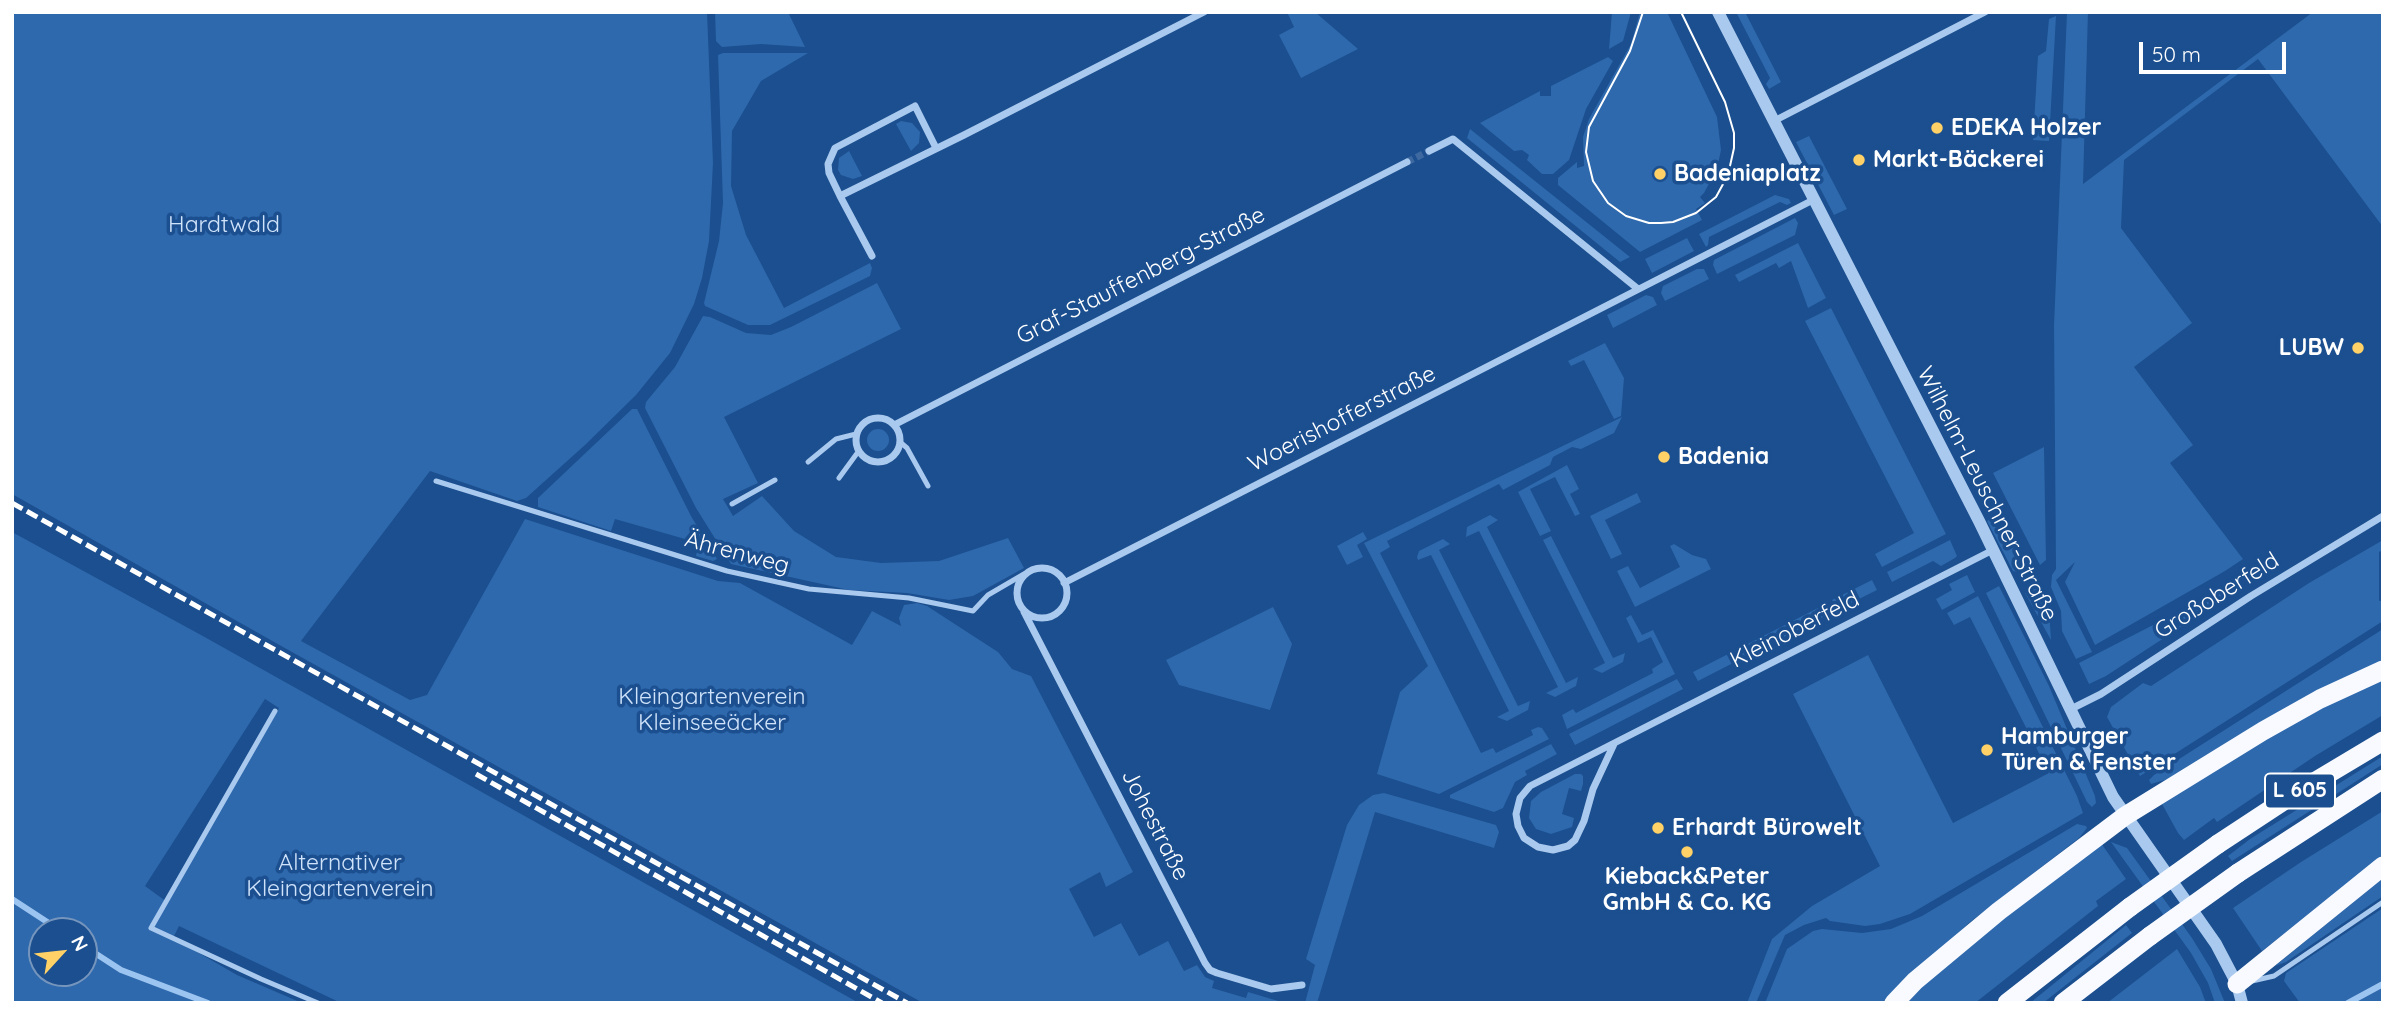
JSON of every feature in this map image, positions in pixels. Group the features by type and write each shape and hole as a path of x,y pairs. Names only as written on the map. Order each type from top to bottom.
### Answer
{"highway":[{"path":"1894,1003 1915,981 1999,911 2124,816 2263,731 2320,699 2383,670"},
{"name":"L 605","path":"2007,1003 2218,844 2383,740"},
{"name":"L 605","path":"2063,1003 2238,873 2383,779"},
{"path":"2240,993 2383,866"}],"street":[{"path":"841,196 1203,12"},
{"name":"Wilhelm-Leuschner-Straße","path":"1718,12 1993,550 2099,771 2124,816 2217,944 2240,993"},
{"path":"1773,121 1984,12"},
{"path":"872,256 829,173 828,164 835,148 915,106 936,148"},
{"path":"1429,150 1452,139 1638,289 1813,200"},
{"name":"Graf-Stauffenberg-Straße","path":"856,434 860,426 872,419 886,419 894,425 1407,162"},
{"name":"Woerishofferstraße","path":"1064,583 1638,289"},
{"path":"856,434 855,443 859,452 869,461 883,462 895,455 900,442 894,425"},
{"name":"Großoberfeld","path":"2071,709 2101,694 2251,596 2383,516"},
{"name":"Kleinoberfeld","path":"1614,744 1593,789 1584,821 1575,839 1568,846 1553,850 1538,847 1524,838 1516,814 1524,792 1530,786 1993,550"},
{"path":"1039,569 1048,569 1057,574 1064,583 1067,594 1065,603 1057,613 1045,618 1033,617 1024,611 1017,597 1017,589 1024,574 1039,569"},
{"name":"Johestraße","path":"1024,611 1210,970 1271,989 1302,985"}],"lane":[{"path":"808,463 836,439 856,434"},
{"path":"900,442 907,448 928,486"},
{"path":"839,478 859,452"},
{"path":"732,504 775,480"},
{"name":"Ährenweg","path":"436,481 727,571 809,589 909,598 974,611 988,595 1024,574"},
{"path":"275,711 151,928 318,1003"},
{"path":"2240,993 2274,976 2383,902"}],"green space":[{"path":"12,12 707,12 713,163 709,241 694,304 670,353 636,395 526,498 517,501 430,471 301,641 410,700 427,695 525,519 718,581 740,583 852,645 872,611 901,626 899,618 904,605 917,603 927,606 998,652 1012,669 1031,676 1133,872 1106,887 1100,872 1069,889 1094,937 1121,923 1139,956 1168,941 1184,971 1197,965 1205,977 1214,981 1212,988 1246,998 1248,992 1285,1003 923,1003 12,494"},
{"path":"715,12 788,12 805,47 761,44 722,47 716,41"},
{"path":"1287,12 1315,12 1358,49 1301,78 1279,35 1294,27"},
{"path":"1612,12 1631,12 1623,41 1609,49"},
{"path":"1640,12 1667,12 1717,117 1721,150 1717,169 1700,197 1705,203 1696,209 1702,220 1640,252 1558,185 1558,178 1577,162 1577,168 1584,166 1583,137 1589,119 1631,44"},
{"path":"1736,12 1745,12 1781,82 1769,89 1766,84 1770,78"},
{"path":"2067,12 2088,12 2083,184 2313,12 2383,12 2383,227 2258,59 2124,160 2121,228 2192,323 2134,367 2193,445 2170,463 2243,559 2095,645 2065,582 2075,562 2056,580 2092,652 2076,659 2062,631 2061,611 2051,587 2052,575 2056,569 2054,326"},
{"path":"2056,16 2049,141 2033,140 2038,56 2046,51 2049,19"},
{"path":"808,53 761,81 732,131 731,186 746,235 784,308 870,263 872,268 870,276 770,325 748,325 705,306 704,303 719,241 723,203 718,55"},
{"path":"1608,57 1613,61 1586,109 1569,160 1553,174 1542,174 1527,160 1529,155 1522,150 1514,151 1480,123 1540,91 1540,96 1551,96 1551,86"},
{"path":"901,121 912,123 920,132 919,143 911,151 896,124"},
{"path":"1470,129 1630,257 1620,262 1467,138"},
{"path":"1809,136 1847,209 1834,215 1796,142"},
{"path":"849,151 862,176 853,179 841,175 838,170 839,158"},
{"path":"1775,195 1789,199 1791,203 1787,205 1780,202 1709,237 1706,247 1699,234"},
{"path":"1795,218 1798,223 1795,235 1717,274 1714,260"},
{"path":"1687,238 1694,251 1652,273 1645,259"},
{"path":"1798,243 1826,298 1808,308 1791,261 1779,268 1776,263 1739,282 1735,275"},
{"path":"1697,269 1704,269 1709,279 1665,301 1661,293 1663,286"},
{"path":"877,283 901,329 724,417 758,483 723,499 733,516 762,496 794,531 836,557 881,563 939,561 1008,538 1024,568 973,596 949,600 907,593 849,590 731,564 696,508 645,408 646,402 675,367 703,316 746,333 771,335"},
{"path":"1646,295 1653,297 1657,305 1613,328 1607,315"},
{"path":"1831,308 1946,534 1882,567 1875,554 1914,533 1805,321"},
{"path":"1605,343 1624,378 1621,416 1614,419 1584,360 1571,366 1568,361"},
{"path":"632,409 637,409 691,516 717,559 713,561 696,556 699,543 615,519 611,531 538,507 538,498"},
{"path":"1622,417 1614,433 1581,449 1572,447 1553,457 1550,465 1503,490 1499,484 1387,541 1390,547 1380,553 1481,753 1493,748 1496,753 1533,735 1531,730 1538,727 1542,728 1549,739 1439,794 1377,774 1400,692 1428,666 1364,543"},
{"path":"878,429 886,432 889,440 886,448 878,451 870,448 867,440 870,432"},
{"path":"2044,447 2046,560 2040,565 1993,473"},
{"path":"1567,465 1579,489 1570,494 1580,514 1575,516 1555,477 1530,489 1551,531 1540,536 1518,492"},
{"path":"1637,493 1641,502 1605,520 1622,554 1611,559 1590,516"},
{"path":"2001,514 2029,569 2022,573 2013,571 1987,521"},
{"path":"1490,515 1498,520 1487,527 1566,683 1578,677 1576,686 1555,697 1546,693 1558,687 1479,531 1466,537 1467,527"},
{"name":"Alternativer Kleingartenverein","path":"12,532 859,1003 341,1003 179,926 173,938 237,975 302,1003 12,1003","holes":["265,699 279,708 167,902 145,886"]},
{"path":"1363,532 1367,539 1357,545 1363,557 1347,565 1337,546"},
{"path":"1551,536 1613,658 1625,653 1623,662 1602,673 1593,669 1605,663 1543,540"},
{"path":"1443,539 1450,544 1439,550 1518,706 1530,701 1528,710 1507,721 1497,717 1509,711 1431,555 1418,560 1419,551"},
{"path":"1950,540 1957,556 1955,558 1941,566 1933,561 1892,582 1887,572"},
{"path":"2383,540 2383,550 2379,552 2379,601 2383,600 2383,621 2140,776 2107,717 2111,707 2143,683 2151,686 2309,583"},
{"path":"1674,544 1692,555 1706,559 1711,569 1635,607 1617,571 1628,566 1640,588 1680,567 1670,546"},
{"path":"1967,575 1975,592 1942,610 1936,599 1952,590 1949,584"},
{"path":"1872,580 1877,590 1837,610 1832,600"},
{"path":"2036,584 2049,609 2051,640 2025,593 2029,587"},
{"path":"2231,585 2234,591 2106,676 2089,684 2079,663"},
{"path":"1999,586 2049,686 2095,796 2096,803 2092,807 2087,802 1986,593"},
{"path":"1978,596 2083,813 1910,914 1865,926 1830,921 1826,918 1785,935 1756,1003 1747,1003 1772,939 1812,906 1880,866 1793,694 1868,655 1953,823 2049,773 1970,617 1954,625 1947,613"},
{"path":"1273,607 1292,644 1270,710 1179,685 1166,660"},
{"path":"1818,608 1823,617 1698,681 1693,672"},
{"path":"1631,615 1642,635 1653,630 1675,674 1567,729 1562,715 1573,709 1576,713 1653,673 1652,669 1663,662 1651,637 1638,643 1626,618"},
{"path":"2383,629 2383,660 2264,720 2168,779 2151,784 2149,780 2154,775"},
{"path":"2383,678 2383,715 2315,756 2217,822 2214,818 2184,840 2178,833 2162,804 2283,728"},
{"path":"1677,679 1683,689 1575,745 1569,734"},
{"path":"1551,744 1557,754 1525,771 1527,775 1515,782 1503,808 1494,812 1450,798 1450,795"},
{"path":"2383,756 2383,764 2232,861 2228,856 2250,839"},
{"path":"1575,774 1583,776 1581,791 1569,788 1562,814 1574,818 1572,827 1551,834 1536,829 1529,818 1531,801 1541,792"},
{"path":"1384,793 1496,825 1499,832 1494,848 1375,812 1317,1003 1305,1003 1315,965 1306,959 1347,825 1359,805 1373,795"},
{"path":"2383,811 2383,856 2262,951 2233,908"},
{"path":"2077,824 2087,828 2079,838 1970,922 1882,1003 1765,1003 1787,949 1813,931 1822,929 1862,933 1891,929 1922,916"},
{"path":"2111,842 2127,848 2192,938 2211,969 2225,1003 2215,1003 2208,983 2191,953"},
{"path":"2101,843 2126,879 2096,901 2098,906 1975,1003 1903,1003 1960,952"},
{"path":"2383,878 2383,896 2286,962 2275,966"},
{"path":"2383,908 2383,1003 2300,1003 2284,981 2286,973"},
{"path":"2126,925 2132,933 2043,1003 2030,1003"},
{"path":"2177,949 2200,987 2206,1003 2107,1003"}],"waterway":[{"path":"12,899 40,917"},
{"path":"98,955 121,970 208,1003"},
{"path":"2348,1003 2383,984"}],"tunnel":[{"path":"1407,162 1429,151"}],"tram line":[{"path":"1643,12 1630,51 1589,127 1586,152 1593,181 1608,203 1626,216 1649,223 1673,222 1696,213 1716,197 1728,175 1734,148 1734,133 1725,102 1681,12"}],"railway":[{"path":"12,503 907,1003"},
{"path":"476,774 882,1003"}],"place":[{"name":"EDEKA Holzer","path":"1937,128"},
{"name":"Markt-Bäckerei","path":"1859,160"},
{"name":"Badeniaplatz","path":"1660,174"},
{"name":"LUBW","path":"2358,348"},
{"name":"Badenia","path":"1664,457"},
{"name":"Hamburger Türen & Fenster","path":"1987,750"},
{"name":"Erhardt Bürowelt","path":"1658,828"},
{"name":"Kieback&Peter GmbH & Co. KG","path":"1687,852"}],"park label":[{"name":"Hardtwald","path":"224,225"},
{"name":"Kleingartenverein Kleinseeäcker","path":"712,710"}]}
